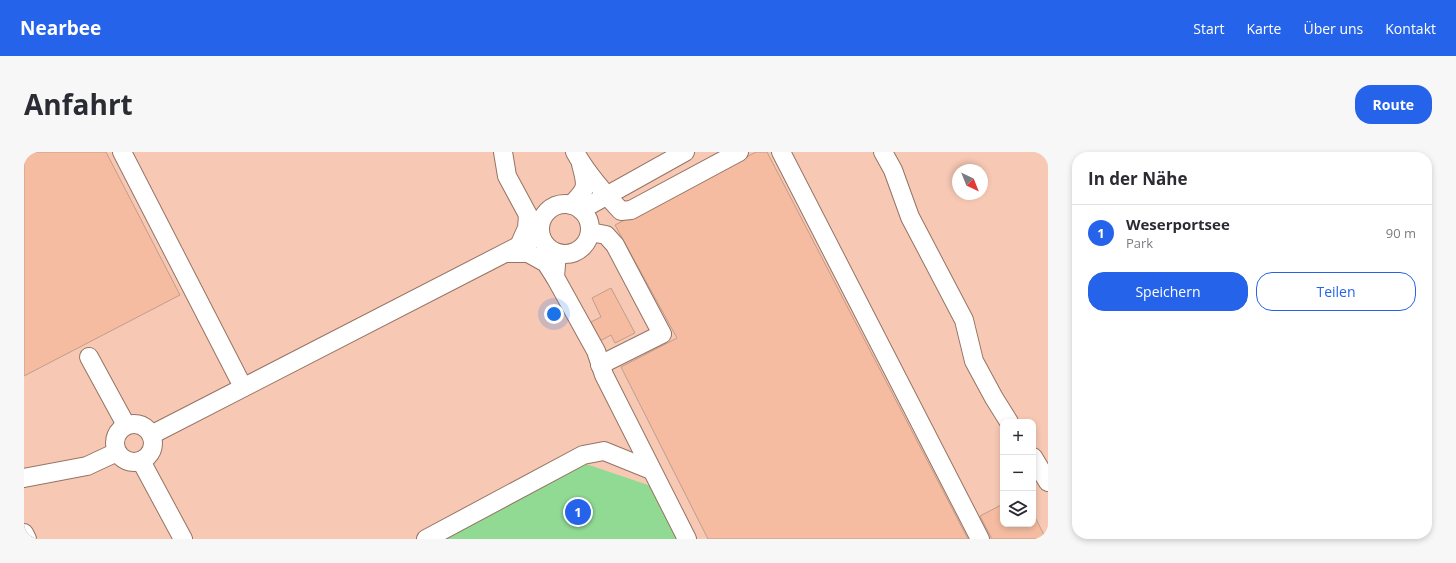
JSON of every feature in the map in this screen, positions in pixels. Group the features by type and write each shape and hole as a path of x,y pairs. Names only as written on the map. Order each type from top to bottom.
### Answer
{"lane":[{"path":"122,152 243,387"},
{"path":"503,152 507,176 528,215 527,228 512,249"},
{"path":"151,435 512,249 540,229 549,210 556,206 563,204 576,207 587,216 590,224 590,232 588,240 579,251 564,255 549,249 544,243 540,229 503,152"},
{"path":"576,207 606,195 685,152"},
{"path":"578,158 606,195 621,211 631,210 739,152"},
{"path":"781,152 980,539"},
{"path":"883,152 893,170 910,217 964,320 974,361 1007,419"},
{"path":"576,207 583,193 586,182 578,158"},
{"path":"590,232 606,235 615,245 662,334 600,365"},
{"path":"512,249 528,253 546,263 596,351 604,375 687,539"},
{"path":"554,278 557,253"},
{"path":"89,357 126,425"},
{"path":"138,424 143,426 151,435 153,447 146,458 141,461 130,462 120,457 117,452 115,440 121,429 126,425 138,424"},
{"path":"426,539 583,455 604,451 651,470"},
{"path":"24,478 87,466 117,452"},
{"path":"141,461 183,539"},
{"path":"1036,462 1048,482"},
{"path":"24,533 27,539"}],"shaded area":[{"path":"24,152 1048,152 1048,539 24,539"}],"green space":[{"path":"586,464 651,486 678,539 439,539"}],"building":[{"path":"24,152 106,152 180,295 24,376"},
{"path":"756,152 767,152 968,539 708,539 621,367 677,338 615,225"},
{"path":"611,288 635,333 615,343 611,335 600,341 591,322 601,317 592,298"},
{"path":"1000,506 1000,527 1036,527 1036,519 1046,539 992,539 980,516"}],"place":[{"name":"Weserportsee","path":"578,512"}]}
